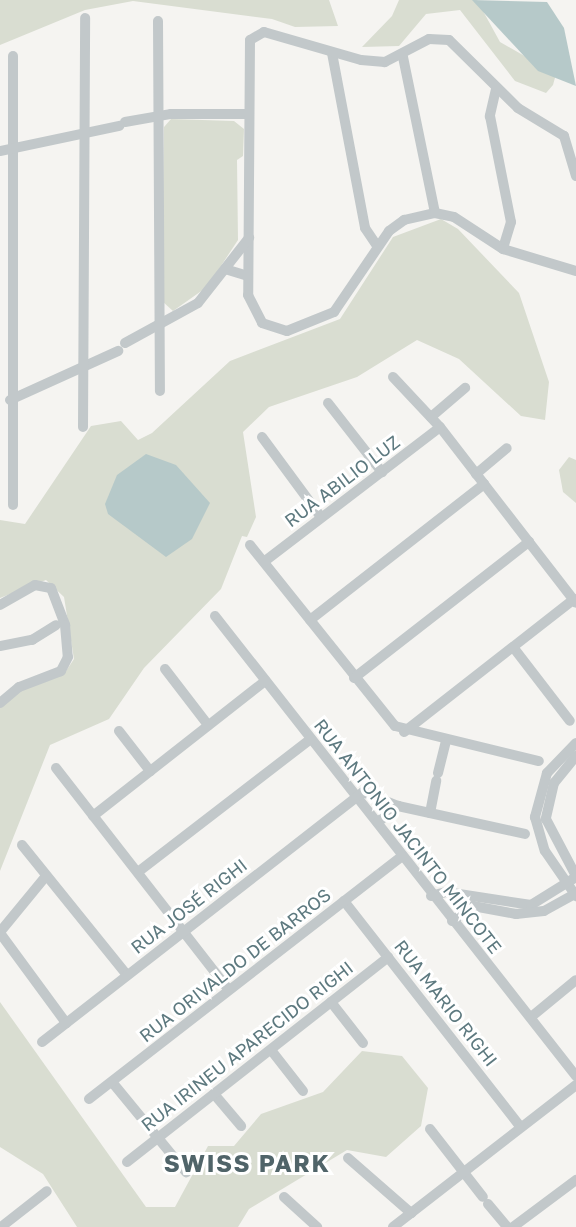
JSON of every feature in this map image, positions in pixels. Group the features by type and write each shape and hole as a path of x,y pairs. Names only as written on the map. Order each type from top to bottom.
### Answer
{"street":[{"path":"83,427 86,18"},
{"path":"158,21 160,391"},
{"path":"576,176 564,136 496,89 462,47 449,40 429,39 403,57 372,62 256,34 247,47 248,276 256,316 270,328 286,331 334,312 377,246 404,220 435,213 454,217 503,249 576,271"},
{"path":"332,53 365,228 377,246"},
{"path":"13,56 10,400 5,469 13,505"},
{"path":"403,57 435,213"},
{"path":"496,89 490,116 511,222 503,249"},
{"path":"0,151 12,146 84,133 159,115 247,114"},
{"path":"10,400 82,370 198,303 249,238"},
{"path":"225,268 248,276"},
{"path":"393,377 440,427 529,542 574,595 513,647 404,732"},
{"path":"431,417 465,388"},
{"path":"328,403 382,472"},
{"name":"RUA ABILIO LUZ","path":"265,561 440,427"},
{"path":"262,437 321,517"},
{"path":"476,474 507,448"},
{"path":"310,620 484,484"},
{"path":"354,678 529,542"},
{"path":"250,545 265,561 354,678 404,732 539,761"},
{"path":"0,605 35,585 51,588 65,625 68,657 61,671 19,687 0,704"},
{"name":"RUA ANTONIO JACINTO MINCOTE","path":"215,616 368,809 432,896 576,1075"},
{"path":"0,646 32,640 56,625"},
{"path":"513,647 570,721"},
{"path":"165,669 208,725"},
{"path":"93,816 265,681"},
{"path":"427,714 431,738"},
{"path":"119,730 150,771"},
{"path":"138,872 311,739"},
{"path":"430,813 446,742"},
{"path":"573,879 538,835 536,804 547,773 576,743"},
{"path":"452,921 473,906 533,914 575,894 573,879 546,819 554,783 576,756"},
{"path":"56,768 229,990"},
{"path":"357,796 366,792 398,806 525,834"},
{"name":"RUA JOSÉ RIGHI","path":"42,1042 357,796"},
{"path":"368,809 382,799"},
{"path":"378,822 398,806"},
{"path":"22,845 127,975"},
{"name":"RUA ORIVALDO DE BARROS","path":"89,1099 402,856"},
{"path":"46,876 0,933 66,1023"},
{"path":"432,896 446,892 531,905 573,879"},
{"name":"RUA MARIO RIGHI","path":"344,901 520,1126"},
{"name":"RUA IRINEU APARECIDO RIGHI","path":"127,1162 388,957"},
{"path":"531,1017 576,981"},
{"path":"331,1002 363,1043"},
{"path":"271,1050 303,1091"},
{"path":"393,1227 573,1086 576,1075"},
{"path":"112,1082 159,1136 186,1172"},
{"path":"214,1094 242,1126"},
{"path":"430,1129 507,1227"},
{"path":"348,1158 411,1213"},
{"path":"513,1227 573,1185"},
{"path":"1,1227 47,1191"},
{"path":"284,1197 317,1227"}],"shaded area":[{"path":"0,0 329,0 338,26 295,27 272,19 133,1 85,10 0,45"},
{"path":"399,0 477,0 500,42 556,74 553,85 546,93 515,81 460,10 426,14 399,46 362,47 392,16"},
{"path":"472,0 547,2 564,28 576,86 538,71"},
{"path":"171,119 234,121 244,129 243,156 237,160 238,240 207,287 173,311 162,301 164,127"},
{"path":"441,219 458,229 519,293 549,382 545,420 521,416 459,359 417,340 357,377 269,407 243,432 256,517 247,537 242,536 221,589 144,668 109,719 50,745 0,871 0,706 19,687 64,674 74,659 64,597 46,580 0,598 0,520 25,524 91,426 121,421 138,440 152,433 230,361 340,319 393,237"},
{"path":"146,454 176,465 210,503 192,539 166,557 108,514 105,504 117,475"},
{"path":"569,457 576,460 576,503 563,492 559,470"},
{"path":"0,1002 146,1207 175,1207 208,1146 234,1146 261,1114 323,1092 362,1051 402,1056 428,1088 421,1126 386,1157 347,1150 249,1209 238,1227 77,1227 43,1174 0,1147"}],"district":[{"name":"SWISS PARK","path":"247,1163"}]}
